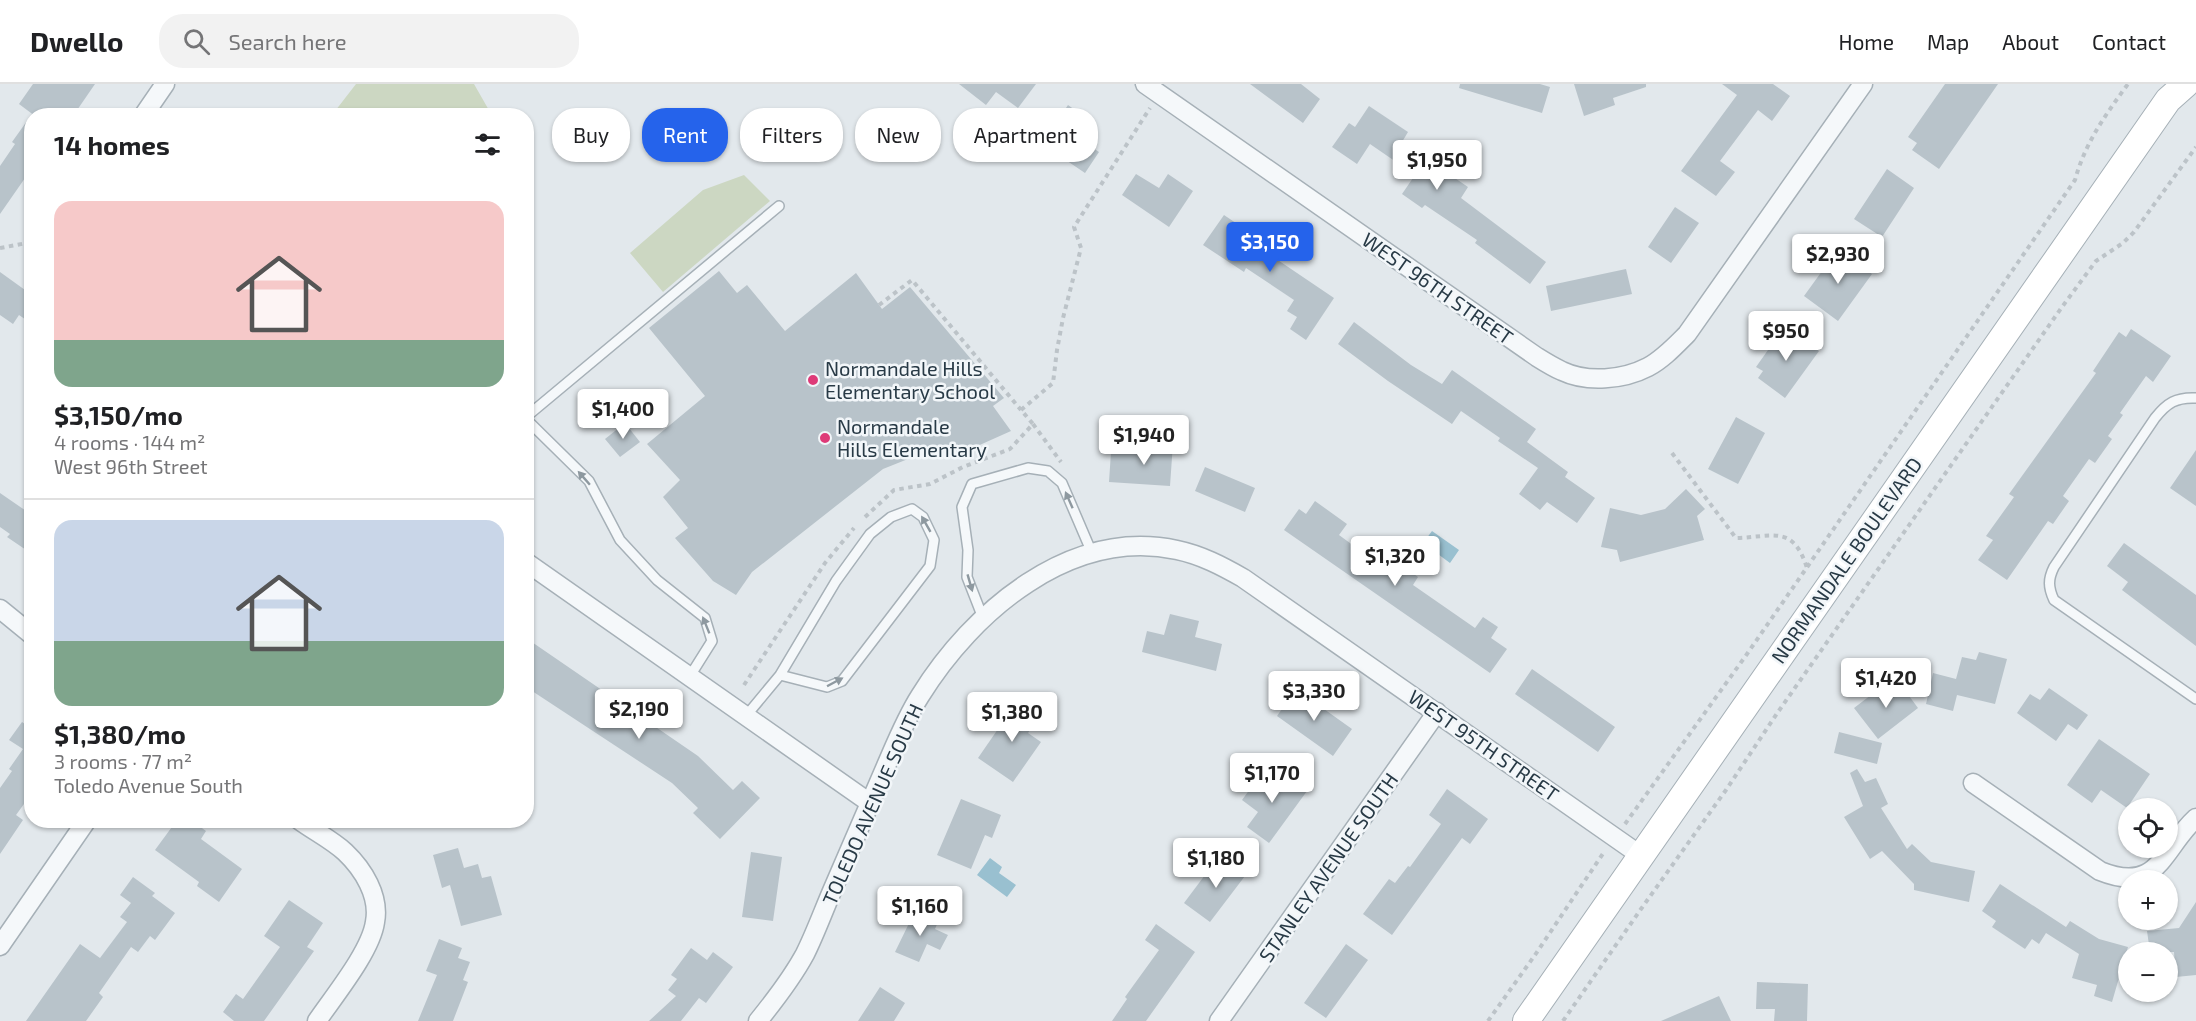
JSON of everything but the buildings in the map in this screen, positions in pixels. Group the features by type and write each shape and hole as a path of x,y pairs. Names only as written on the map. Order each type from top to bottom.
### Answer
{"main road":[{"name":"NORMANDALE BOULEVARD","path":"1526,1021 2176,89"}],"street":[{"path":"148,108 165,84"},
{"name":"WEST 96TH STREET","path":"1157,87 1537,357 1563,372 1592,379 1621,376 1647,367 1669,353 1687,334 1863,84"},
{"name":"WEST 95TH STREET","path":"1065,562 1092,553 1137,546 1176,549 1211,560 1243,578 1640,855"},
{"name":"TOLEDO AVENUE SOUTH","path":"758,1021 805,954 870,803 919,697 948,656 983,618 1021,587 1065,562"},
{"path":"534,568 870,803"},
{"path":"0,609 24,628"},
{"name":"STANLEY AVENUE SOUTH","path":"1220,1021 1437,712"},
{"path":"1973,783 2100,871 2116,878 2134,877 2151,872 2165,859 2182,831 2196,818"},
{"path":"0,946 81,828"},
{"path":"311,828 344,851 358,866 369,882 375,903 376,921 371,938 317,1021"}],"lane":[{"path":"534,411 779,206"},
{"path":"2196,398 2182,398 2166,404 2154,418 2054,567 2049,578 2049,590 2054,600 2196,699"},
{"path":"534,426 589,481 620,540 657,580 705,618 712,641 690,676"},
{"path":"983,618 967,577 968,550 962,507 972,484 1028,468 1047,471 1062,483 1092,553"},
{"path":"746,716 780,675 836,581 870,534 891,517 912,509 923,518 934,540 930,566 842,681 827,687 780,675"}],"path":[{"path":"1488,1021 1807,568 2075,180 2084,152 2102,120 2128,84"},
{"path":"1033,399 1053,383 1063,318 1082,248 1074,227 1157,87"},
{"path":"1563,1021 2075,289 2096,261 2123,243 2134,232 2196,147"},
{"path":"0,248 24,244"},
{"path":"879,305 912,280 1021,410"},
{"path":"1672,453 1736,538 1769,534 1793,541 1807,568"}],"green space":[{"path":"356,84 474,84 488,108 337,108"},
{"path":"744,175 770,201 663,292 630,253 703,190"}],"water":[{"path":"1432,531 1459,550 1450,563 1423,543"},
{"path":"990,858 1002,867 999,873 1016,885 1007,897 977,875"}],"place":[{"name":"Normandale Hills Elementary School","path":"813,380"},
{"name":"Normandale Hills Elementary","path":"825,438"}]}
